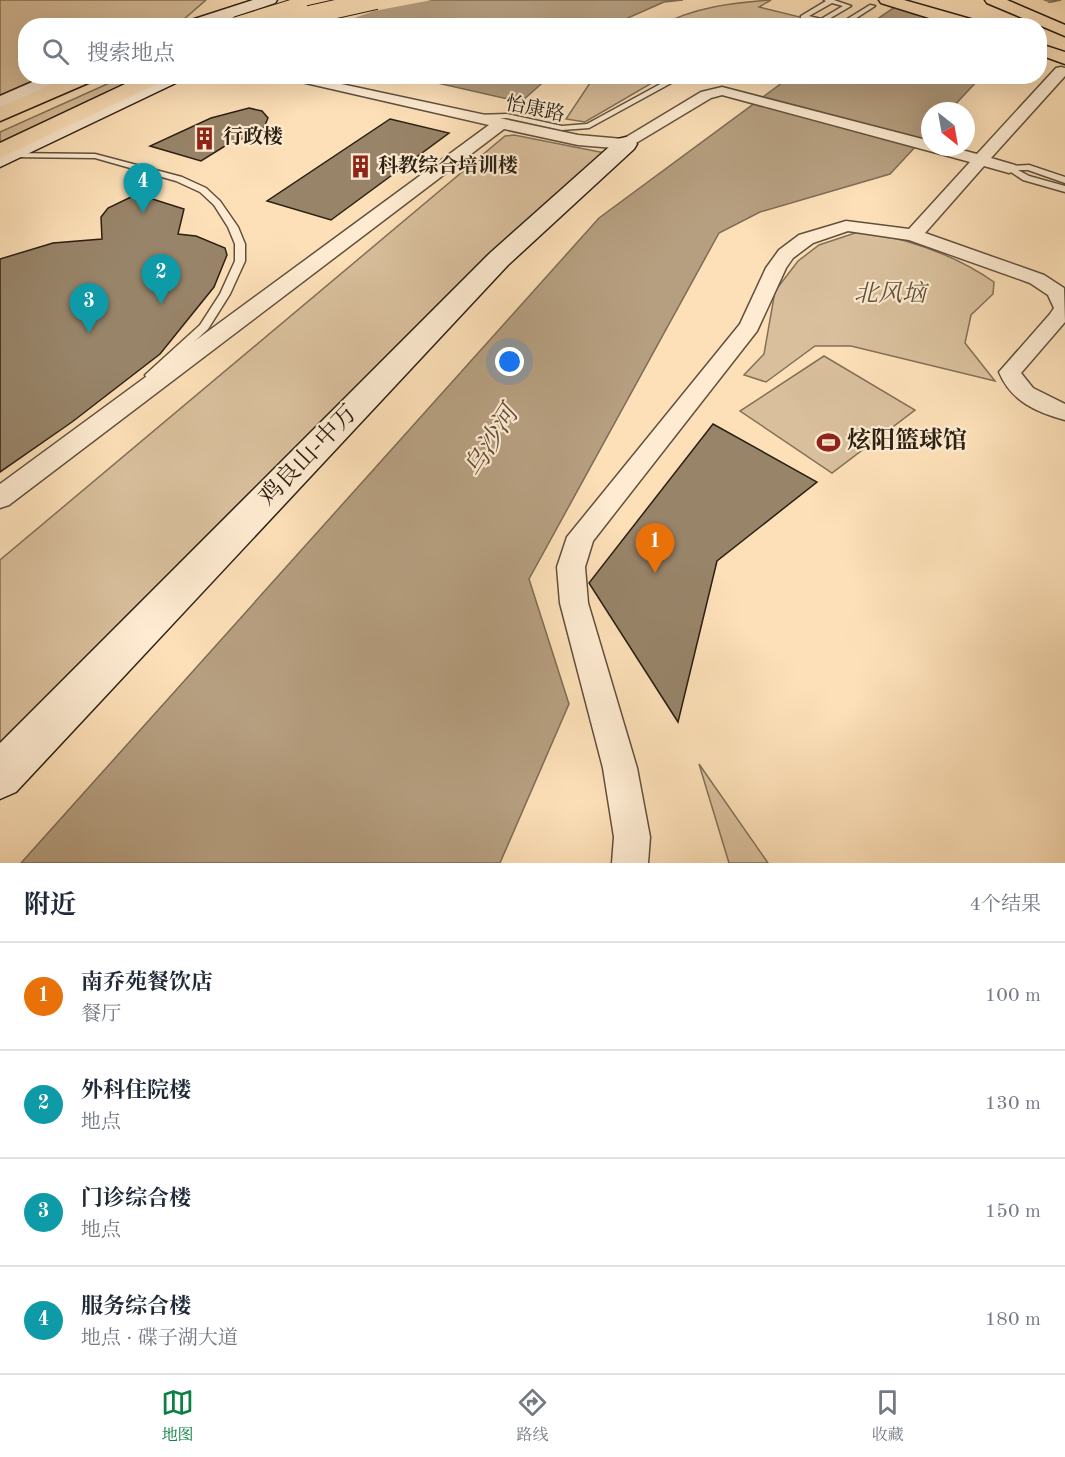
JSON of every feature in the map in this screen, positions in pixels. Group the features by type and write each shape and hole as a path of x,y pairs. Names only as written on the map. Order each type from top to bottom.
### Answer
{"highway":[{"path":"272,18 304,0"},
{"path":"276,18 323,0"},
{"path":"285,18 357,0"},
{"path":"290,18 376,0"},
{"path":"1026,0 1065,18"},
{"path":"985,2 1011,18"},
{"path":"985,2 1029,18"},
{"path":"880,3 942,18"},
{"path":"1047,24 1065,31"},
{"path":"1047,36 1065,44"},
{"path":"1047,52 1065,58"},
{"path":"0,115 69,84"},
{"path":"4,156 144,84"}],"street":[{"path":"215,18 269,0"},
{"path":"296,18 304,0"},
{"path":"914,235 983,161 1061,71 1065,72"},
{"path":"0,103 44,84"},
{"path":"4,156 158,84"},
{"name":"怡康路","path":"318,84 578,140 626,144"},
{"path":"626,144 706,95 722,92 921,144"},
{"path":"0,498 500,124"},
{"name":"鸡良山-中万","path":"0,776 498,259 626,144"},
{"path":"965,156 1009,168"},
{"path":"630,863 632,837 620,768 574,603 571,567 581,537 750,326 776,268 786,254 806,239 846,226 861,225 914,235 1037,279 1057,292 1064,308 1055,324 1022,355 1010,372 1013,381 1026,395 1065,412"}],"lane":[{"path":"807,18 803,17 829,1 848,6 827,18"},
{"path":"853,18 880,3"},
{"path":"469,117 507,116 562,128 589,126 664,84"},
{"path":"0,486 142,383 204,327 225,294 240,261 240,244 228,219 203,190 187,183 95,156 4,156"},
{"path":"1009,168 1029,167 1065,180"},
{"path":"1009,168 1026,178 1065,189"}],"green space":[{"path":"0,0 206,0 185,18 18,18 18,84 35,84 0,99"},
{"path":"771,0 759,7 804,18 677,18 700,10"},
{"path":"107,84 135,84 0,146 0,132"},
{"path":"589,84 650,84 585,122 566,119"},
{"path":"514,135 605,153 0,752 0,560 505,136"},
{"name":"北风垴","path":"861,231 896,238 930,249 963,263 994,282 993,294 971,315 965,343 995,381 851,346 815,346 766,382 744,375 764,354 775,291 798,261 819,245"},
{"name":"炫阳篮球馆","path":"824,356 915,410 832,473 740,411"},
{"path":"699,764 768,863 729,863"}],"water":[{"path":"376,0 683,0 664,2 628,18 335,18"},
{"path":"918,0 1061,0 985,18 879,18 892,9"},
{"path":"442,84 541,84 521,102"},
{"name":"乌沙河","path":"781,84 974,84 957,102 921,102 921,141 890,174 760,212 719,233 529,579 569,704 500,863 21,863 599,218"}],"pier":[{"path":"366,0 432,0 374,11 354,18 321,18"},
{"path":"908,0 1043,0 1053,5 993,18 929,18 889,7"}],"building":[{"name":"行政楼","path":"249,108 262,111 268,118 263,130 225,146 201,161 150,146 211,118"},
{"name":"科教综合培训楼","path":"390,119 449,133 331,220 267,201"},
{"path":"133,196 143,196 184,209 178,234 196,236 225,248 227,255 214,287 160,354 72,422 0,472 0,259 53,243 102,239 101,217 108,208"},
{"path":"713,424 817,482 717,561 678,722 589,583"}],"place":[{"name":"行政楼","path":"205,138"},
{"name":"科教综合培训楼","path":"360,167"},
{"name":"服务综合楼","path":"143,213"},
{"name":"外科住院楼","path":"161,304"},
{"name":"门诊综合楼","path":"89,333"},
{"name":"炫阳篮球馆","path":"829,442"},
{"name":"南乔苑餐饮店","path":"655,573"}]}
